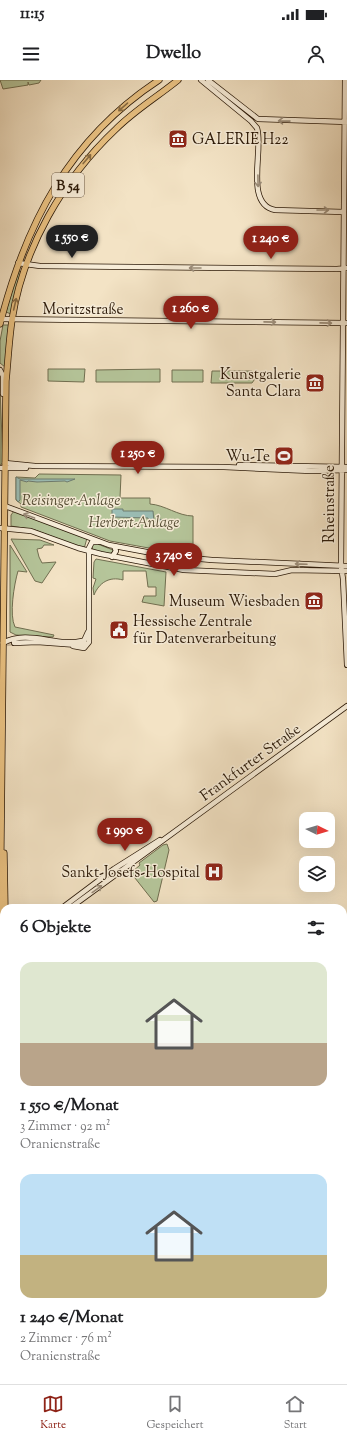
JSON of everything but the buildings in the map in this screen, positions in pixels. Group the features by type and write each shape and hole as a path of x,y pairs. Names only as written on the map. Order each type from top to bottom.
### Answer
{"main road":[{"name":"B 54","path":"0,321 18,263 39,214 56,185 75,158 112,117 159,80"},
{"name":"B 54","path":"1,904 2,817 1,645 3,632 2,528 5,506 4,467 7,364 12,320 27,266 49,216 84,163 128,118 177,81"},
{"path":"2,817 5,904"}],"street":[{"path":"201,80 251,121 258,130 258,195 265,206 275,210 344,212"},
{"path":"208,80 258,119 346,122"},
{"name":"Rheinstraße","path":"345,80 345,323 342,382 342,435 344,466 342,471 343,570 347,665"},
{"path":"18,263 27,266 345,268"},
{"name":"Moritzstraße","path":"0,321 345,323"},
{"path":"0,370 3,376 6,411"},
{"path":"342,382 344,379 347,379"},
{"path":"342,435 347,438"},
{"path":"224,467 255,464 344,466"},
{"path":"4,467 224,467 347,470"},
{"path":"5,506 111,545 116,552 112,557"},
{"path":"2,528 31,531 78,548 112,557 184,570 275,574 292,570 343,570 347,566"},
{"path":"3,632 12,641 42,642 82,648 87,646 89,640 89,551 92,542 186,558 343,570"},
{"path":"78,548 85,554 89,562"},
{"path":"89,562 94,556 101,554"},
{"path":"73,646 81,645 89,628"},
{"path":"1,645 12,641 32,638 72,642 84,641"},
{"name":"Frankfurter Straße","path":"67,904 114,869 167,837 347,706"},
{"name":"Frankfurter Straße","path":"76,904 160,844 167,837"}],"green space":[{"path":"0,80 41,80 39,83 29,85 28,82 28,85 3,89"},
{"path":"17,271 21,272 11,314 6,312"},
{"path":"3,325 9,325 5,367 0,363 0,341"},
{"path":"48,369 85,369 84,382 48,381"},
{"path":"160,369 160,382 96,382 96,370"},
{"path":"172,370 203,370 203,382 172,382"},
{"path":"212,371 252,371 257,376 252,383 211,383"},
{"path":"0,389 3,463 0,465"},
{"path":"39,474 121,475 120,498 150,498 150,504 161,506 187,516 193,516 193,556 110,541 21,507 21,504 16,500 16,477 35,478"},
{"path":"14,511 87,538 84,549 35,530 11,526 11,515"},
{"path":"11,539 40,540 54,545 44,545 42,548 37,549 42,563 56,562 42,583 35,581"},
{"path":"95,543 113,550 112,553 107,554 93,550 91,545"},
{"path":"10,545 27,572 18,571 16,577 12,608 15,627 54,635 53,637 16,635 10,632"},
{"path":"96,559 166,572 164,606 142,602 144,596 156,596 156,587 148,587 146,571 123,571 123,580 113,579 105,582 99,587 94,595 93,588 96,579 93,578 94,562"},
{"path":"167,844 169,850 157,901 154,902 131,873 140,865 139,863 163,845"}],"water":[{"path":"16,477 20,479 75,479 67,482 27,482 20,480 20,500 18,502 16,499"},
{"path":"112,509 123,509 123,511 153,511 154,521 157,522 159,519 163,520 161,524 156,526 151,524 148,518 112,517"}],"tunnel":[{"path":"0,645 14,643"}],"place":[{"name":"GALERIE H22","path":"178,139"},
{"name":"Kunstgalerie Santa Clara","path":"315,383"},
{"name":"Wu-Te","path":"284,456"},
{"name":"Museum Wiesbaden","path":"314,601"},
{"name":"Hessische Zentrale für Datenverarbeitung","path":"119,630"},
{"name":"Sankt-Josefs-Hospital","path":"214,872"}],"park label":[{"name":"Reisinger-Anlage","path":"71,500"},
{"name":"Herbert-Anlage","path":"134,522"}]}
